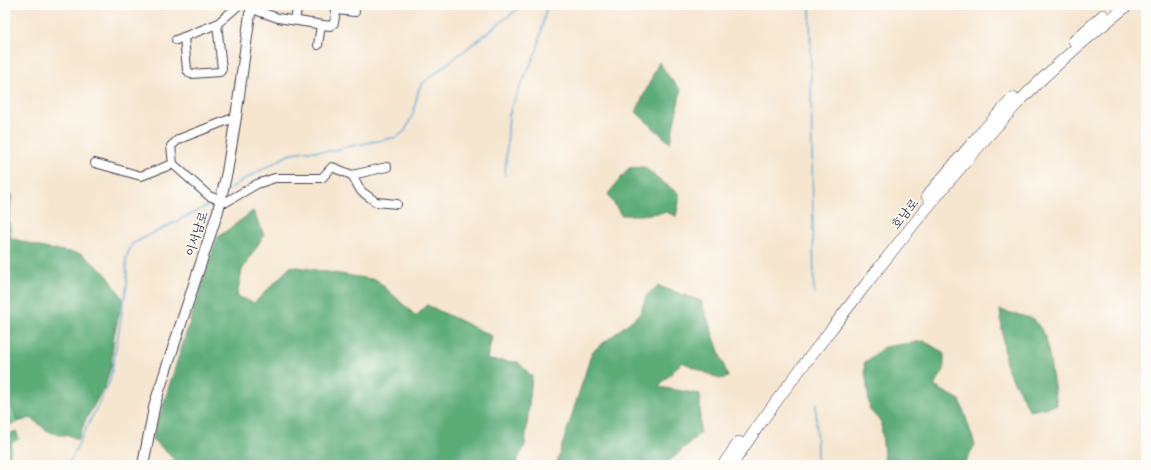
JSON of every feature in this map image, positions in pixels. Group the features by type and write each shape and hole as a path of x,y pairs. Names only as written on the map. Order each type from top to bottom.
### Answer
{"highway":[{"name":"호남로","path":"723,465 753,421 796,364 924,199 979,135 1010,102 1088,27 1116,5"},
{"name":"호남로","path":"732,465 759,425 809,358 931,202 1017,104 1057,66 1128,5"}],"main road":[{"name":"이서남로","path":"142,465 155,403 221,199 236,117 249,8"}],"street":[{"path":"218,24 222,69 220,72 191,74 187,70 180,38 218,24 239,5"},
{"path":"295,20 298,5"},
{"path":"249,8 278,18 330,26 334,23 336,8 355,12"},
{"path":"318,45 321,25"},
{"path":"236,117 179,138 172,146 173,164 209,196 226,202 257,184 275,178 322,178 332,166 352,175 361,191 376,202 397,204"},
{"path":"95,163 141,176 173,164"},
{"path":"352,175 387,167"}],"green space":[{"path":"659,62 669,77 681,90 670,143 636,112"},
{"path":"644,167 679,194 679,203 676,216 666,212 641,215 621,215 608,194 629,168"},
{"path":"5,193 12,195 9,219 11,238 44,248 82,254 107,275 123,299 114,335 111,365 106,384 85,421 78,440 69,435 58,435 46,430 31,418 18,422 5,389"},
{"path":"253,211 264,235 242,270 237,296 254,303 291,266 377,280 416,316 427,305 492,336 487,360 518,362 532,376 525,445 515,465 161,465 175,460 152,439 217,238"},
{"path":"658,286 701,301 728,377 720,379 682,362 658,387 700,394 700,433 673,458 663,465 556,465 592,352 640,314 646,296"},
{"path":"1000,310 1034,319 1046,337 1057,405 1030,411 1006,367"},
{"path":"924,341 944,353 944,370 934,386 960,400 975,445 963,465 885,465 881,422 870,410 864,363 884,347"},
{"path":"5,389 18,422 5,426"},
{"path":"16,431 19,439 12,442 10,454 5,465 5,436"}],"waterway":[{"path":"228,191 238,183 292,153 306,151 333,151 397,137 405,131 413,114 419,88 424,82 523,5"},
{"path":"505,175 509,116 512,105 537,50 547,5"},
{"path":"810,5 814,294"},
{"path":"68,465 110,381 127,284 126,258 132,244 211,204"},
{"path":"816,403 817,465"}]}
